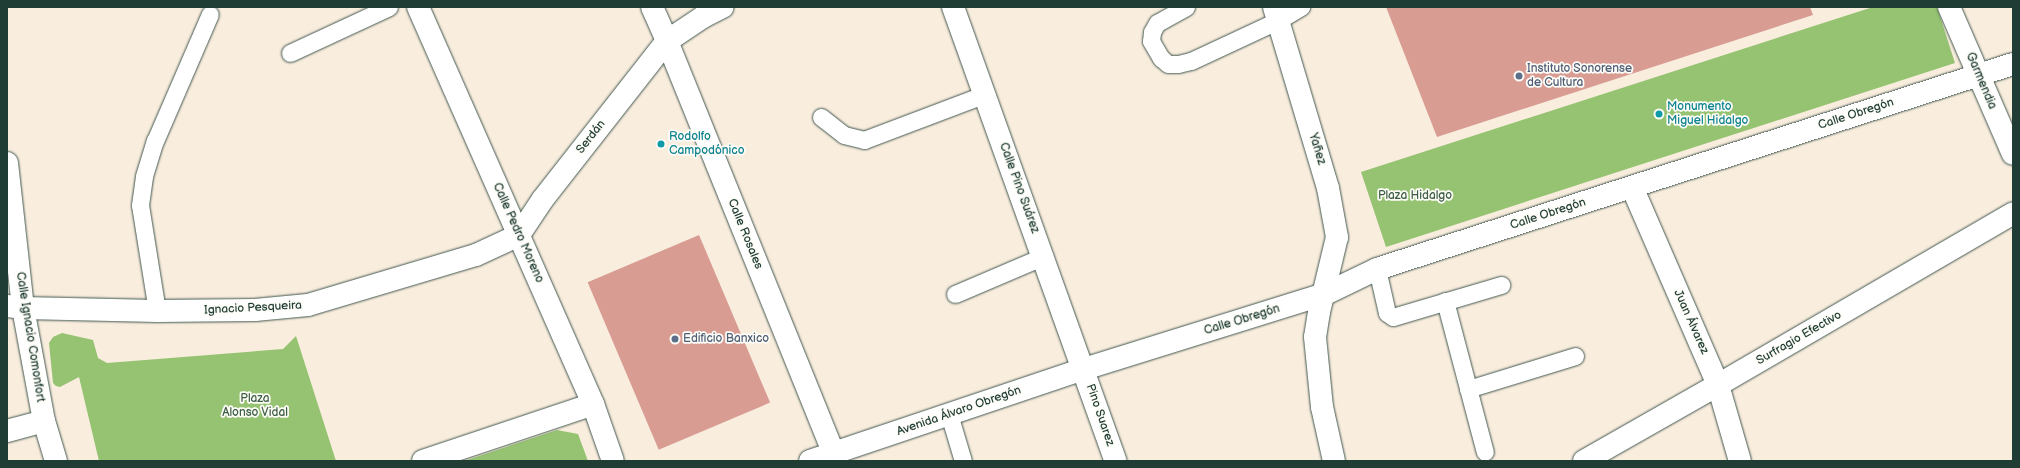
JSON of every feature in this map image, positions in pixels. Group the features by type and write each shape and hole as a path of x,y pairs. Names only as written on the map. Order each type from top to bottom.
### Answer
{"street":[{"name":"Calle Pedro Moreno","path":"418,7 593,404 613,461"},
{"name":"Calle Rosales","path":"652,7 835,457"},
{"name":"Serdán","path":"519,235 543,199 667,41 723,7"},
{"name":"Calle Pino Suárez","path":"953,7 986,94 1084,369"},
{"name":"Garmendia","path":"1949,7 2013,154"},
{"name":"Yañez","path":"1276,14 1328,188 1337,237 1325,294 1319,312 1315,337 1329,459"},
{"name":"Calle Obregón","path":"1084,369 1325,294 1377,268 2013,64"},
{"name":"Calle Ignacio Comonfort","path":"7,163 15,307 44,421 56,461"},
{"name":"Juan Álvarez","path":"1632,187 1718,385 1740,461"},
{"name":"Surfragio Efectivo","path":"1584,461 1718,385 2013,213"},
{"name":"Ignacio Pesqueira","path":"15,307 157,311 255,310 308,305 470,257 519,235"},
{"name":"Avenida Álvaro Obregón","path":"810,461 835,457 949,414 1084,369"},
{"name":"Pino Suarez","path":"1084,369 1116,461"},
{"path":"423,461 593,404"},
{"path":"7,430 44,421"}],"lane":[{"path":"290,53 389,7"},
{"path":"1186,7 1157,23 1152,32 1152,40 1161,58 1168,64 1178,64 1191,61 1276,14 1301,7"},
{"path":"157,311 140,205 144,176 155,141 210,14"},
{"path":"821,117 844,134 864,140 986,94"},
{"path":"955,294 1044,256"},
{"path":"1377,268 1387,313 1393,317 1501,285"},
{"path":"1445,301 1485,452"},
{"path":"1468,389 1576,356"},
{"path":"949,414 963,461"}],"green space":[{"name":"Plaza Hidalgo","path":"1873,7 1937,7 1955,63 1386,247 1361,172"},
{"name":"Plaza Alonso Vidal","path":"62,333 93,340 98,358 107,363 283,349 296,336 336,461 99,461 79,377 60,387 53,383 49,343 53,337"},
{"path":"557,430 578,434 588,461 464,461"}],"building":[{"name":"Instituto Sonorense de Cultura","path":"1386,7 1810,7 1813,15 1437,137"},
{"name":"Edificio Banxico","path":"699,235 770,403 659,450 588,282"}],"place":[{"name":"Instituto Sonorense de Cultura","path":"1519,76"},
{"name":"Monumento Miguel Hidalgo","path":"1659,114"},
{"name":"Rodolfo Campodónico","path":"661,144"},
{"name":"Edificio Banxico","path":"675,339"}]}
